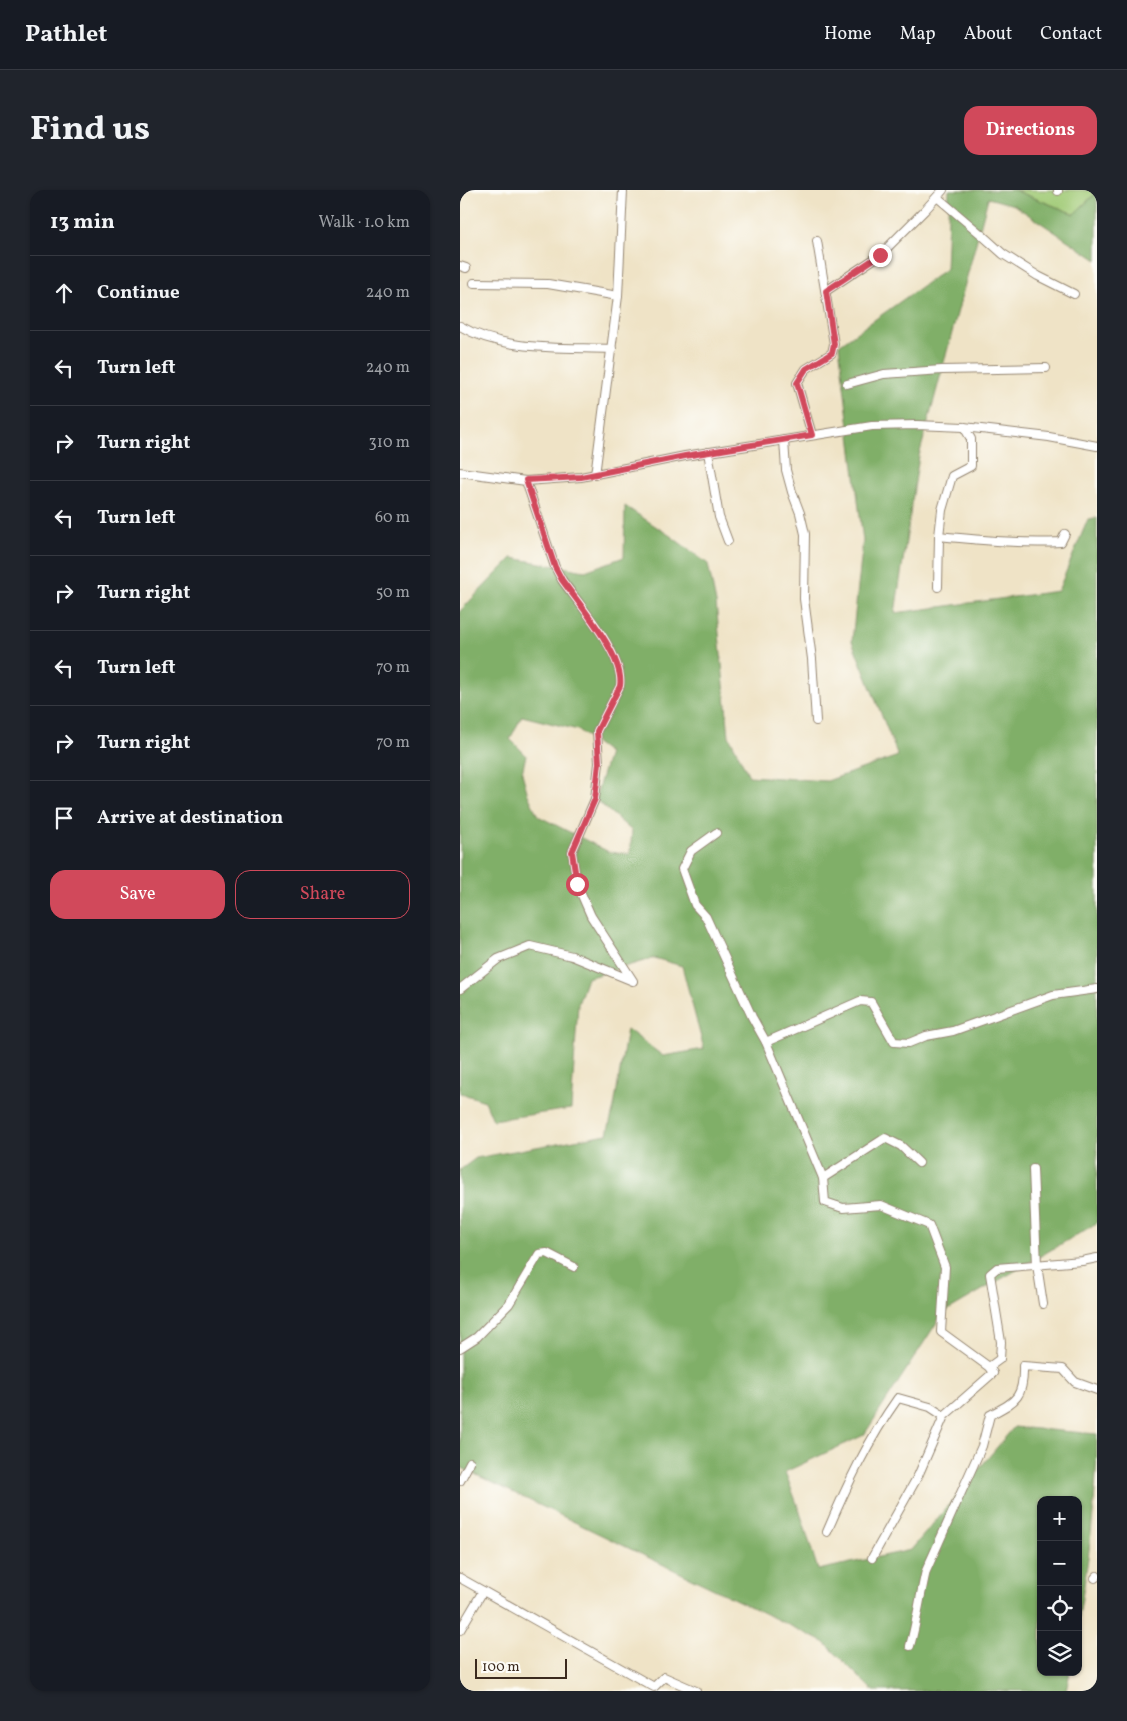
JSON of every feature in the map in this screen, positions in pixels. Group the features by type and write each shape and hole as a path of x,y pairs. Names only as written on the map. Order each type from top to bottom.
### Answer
{"street":[{"path":"595,475 618,296 624,190"},
{"path":"826,291 880,255 943,190"},
{"path":"937,197 1002,254 1038,276 1074,294"},
{"path":"812,435 797,383 806,369 832,353 834,344 817,241"},
{"path":"474,283 548,284 618,296"},
{"path":"460,326 471,333 498,342 536,346 612,349"},
{"path":"847,384 884,374 942,370 1046,368"},
{"path":"460,472 526,480 560,480 595,475 708,452 872,426 964,427 1049,437 1097,446"},
{"path":"938,587 939,536 942,510 952,476 971,466 971,439 964,427"},
{"path":"784,440 786,470 805,534 804,599 812,659 816,720"},
{"path":"708,452 719,517 728,541"},
{"path":"460,989 498,959 530,946 572,956 633,981 591,916 577,884 572,852 595,799 599,763 597,731 620,686 621,678 613,653 555,567 526,480"},
{"path":"939,536 1033,544 1061,542 1065,534"},
{"path":"716,832 691,851 682,869 695,905 706,917 752,1017 766,1042 823,1178 825,1202 843,1208 881,1205 928,1225 945,1267 941,1332 989,1367 993,1373 944,1416 918,1476 872,1558"},
{"path":"766,1042 860,1001 871,1002 894,1042 909,1043 926,1036 953,1031 1053,995 1097,989"},
{"path":"823,1178 885,1138 901,1146 919,1163"},
{"path":"1033,1169 1037,1265 1043,1304"},
{"path":"460,1348 477,1337 509,1304 539,1254 547,1253 574,1267"},
{"path":"989,1367 1000,1359 1000,1342 990,1274 998,1268 1097,1258"},
{"path":"910,1646 918,1618 926,1571 982,1446 990,1415 1013,1402 1024,1384 1023,1366 1063,1370 1075,1382 1097,1390"},
{"path":"827,1532 850,1478 885,1416 898,1398 930,1407 944,1416"},
{"path":"460,1481 470,1462"},
{"path":"460,1578 654,1687 664,1677 696,1691"},
{"path":"460,1630 483,1591"}],"green space":[{"path":"949,190 1014,190 1074,214 1097,192 1097,260 1014,205 988,198 919,456 895,613 1058,591 1088,519 1097,518 1097,1223 943,1313 864,1435 785,1472 818,1570 911,1550 1014,1427 1097,1434 1092,1528 1082,1598 1082,1496 1037,1496 1037,1676 1069,1676 1066,1691 873,1691 824,1642 460,1467 460,1170 476,1158 607,1134 614,1107 627,1029 663,1056 704,1049 682,966 654,958 587,978 578,1004 571,1109 493,1120 485,1101 460,1093 460,611 512,558 585,571 624,557 625,506 672,537 708,564 716,603 729,736 749,776 827,781 898,756 852,641 863,541 839,345 946,269","holes":["522,716 578,730 609,753 595,799 632,831 630,854 609,852 538,816 528,795 522,773 526,755 510,739"]},
{"path":"1014,190 1097,190 1097,192 1074,214"}],"route":[{"path":"577,884 572,852 595,799 599,763 596,738 598,726 620,686 621,678 613,653 555,567 526,480 560,480 581,477 685,456 812,435 797,383 806,369 832,353 834,344 826,291 880,255"}]}
